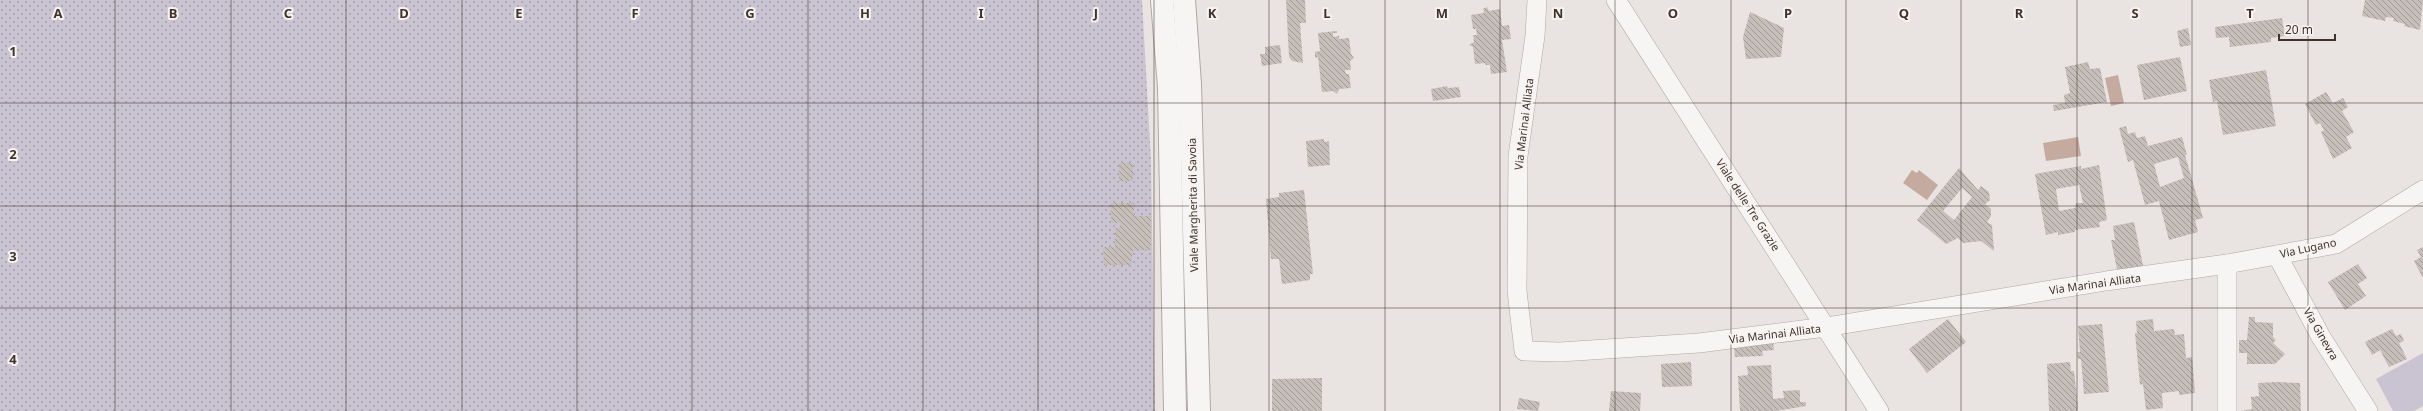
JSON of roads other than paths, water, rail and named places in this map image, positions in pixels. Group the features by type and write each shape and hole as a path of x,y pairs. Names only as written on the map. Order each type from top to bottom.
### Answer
{"street":[{"name":"Viale Margherita di Savoia","path":"1162,0 1169,87 1175,411"},
{"name":"Viale Margherita di Savoia","path":"1184,0 1190,84 1199,411"},
{"name":"Via Marinai Alliata","path":"1537,0 1535,36 1518,156 1517,291 1524,351 1560,352 1699,343 1826,327 2106,281 2227,264"},
{"name":"Viale delle Tre Grazie","path":"1616,0 1880,411"},
{"name":"Via Lugano","path":"2227,264 2336,244 2423,190"},
{"name":"Via Ginevra","path":"2277,255 2321,337 2368,411"},
{"path":"2227,264 2227,411"}]}
